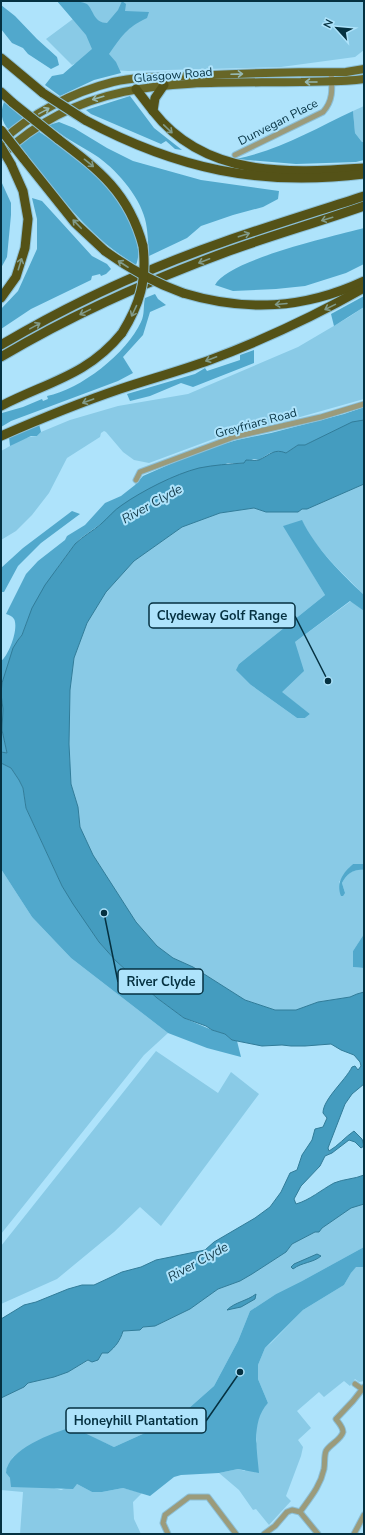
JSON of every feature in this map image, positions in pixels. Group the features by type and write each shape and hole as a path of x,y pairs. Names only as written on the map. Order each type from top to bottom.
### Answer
{"highway":[{"path":"1,58 43,93 85,120 126,141 166,156 223,172 260,177 317,178 364,174"},
{"path":"153,112 155,98 164,85"},
{"path":"136,88 141,97 168,129 184,142 200,152 227,162 291,171 364,168"},
{"path":"1,92 102,174 118,192 127,204 136,222 143,246 145,270 143,284 134,313 122,333 105,352 75,373 1,406"},
{"path":"1,130 75,223 105,251 128,267 152,280 184,293 222,303 252,306 292,303 320,298 364,281"},
{"path":"1,147 11,164 23,191 28,219 25,248 16,277 1,298"},
{"path":"190,163 267,174 328,174 364,168"},
{"path":"1,345 102,292 165,265 225,241 364,196"},
{"path":"1,357 72,319 125,293 187,267 364,206"},
{"path":"1,436 49,415 216,358 275,333 332,306 364,288"},
{"path":"1,399 55,381"}],"main road":[{"name":"Glasgow Road","path":"1,142 42,111 82,92 133,78 364,70"},
{"name":"Glasgow Road","path":"1,156 18,141 50,118 82,103 136,88 164,85 331,82 364,79"},
{"path":"82,92 130,82 133,83 136,88"}],"street":[{"name":"Dunvegan Place","path":"235,155 323,112 328,106 332,97 331,72"},
{"name":"Greyfriars Road","path":"136,480 140,472 234,437 321,417 364,404"},
{"path":"300,1512 321,1482 326,1452 340,1437 342,1432 342,1427 336,1418 353,1401 363,1388 355,1384"},
{"path":"168,1534 163,1524 165,1515 189,1497 208,1497 236,1534"},
{"path":"264,1534 275,1526 287,1512 292,1510 300,1512 318,1534"},
{"path":"354,1534 364,1515"}],"shaded area":[{"path":"57,1 364,1 364,50 355,57 281,67 128,71 113,70 92,56 72,65 46,39 73,19"},
{"path":"57,1 77,1 87,4 99,21 107,23 118,10 122,1 126,4 125,11 149,12 147,18 134,25 125,33 109,54 116,62 121,73 94,80 60,96 45,85 52,76 63,74 92,49 86,35"},
{"path":"1,5 15,16 57,57 59,65 51,69 28,54 23,48 12,43 1,29"},
{"path":"130,96 154,128 182,150 175,149 166,141 161,144 91,114 86,110"},
{"path":"4,102 23,118 9,130 2,117"},
{"path":"364,106 364,142 362,142 355,133 353,111"},
{"path":"353,111 355,133 362,142 364,142 364,160 356,162 296,164 236,159 266,151 281,145"},
{"path":"59,122 74,128 107,148 133,161 201,180 279,191 278,199 263,207 201,226 187,238 149,256 145,219 142,210 132,192 103,160 65,137 49,125"},
{"path":"38,131 82,163 96,176 119,203 128,218 135,235 138,250 136,265 106,244 83,223 19,145"},
{"path":"1,181 11,203 11,215 7,257 1,268"},
{"path":"32,198 42,201 92,256 107,264 111,269 106,274 101,276 100,274 92,276 91,280 31,309 1,329 1,309 18,291 37,249 37,219"},
{"path":"364,228 364,264 346,273 305,286 276,289 233,291 215,285 224,276 239,267 260,258 307,243"},
{"path":"155,294 158,299 166,305 150,312 143,335 123,357 133,373 118,381 11,421 1,427 2,413 23,407 42,399 43,401 48,399 47,396 74,386 88,378 114,357 125,346 141,322 145,298"},
{"path":"364,296 364,307 334,326 331,314"},
{"path":"364,307 364,399 293,419 227,434 149,463 134,460 123,452 104,431 101,433 100,437 67,458 49,493 32,515 16,531 1,540 1,451 23,439 37,436 41,432 70,420 118,406 188,394 298,347"},
{"path":"254,350 254,363 193,387 181,383 150,396 130,401 127,394 195,374 205,368 207,371 240,360 240,355"},
{"path":"364,407 364,420 352,423 305,445 298,445 286,453 278,451 270,453 259,460 254,459 244,463 228,463 198,469 172,478 151,488 81,538 58,567 28,619 22,635 18,640 2,683 1,694 1,661 10,647 15,629 14,619 6,614 26,574 38,561 65,540 67,536 85,525 105,503 121,496 135,485 143,476 202,450 344,414"},
{"path":"39,424 41,432 37,436 31,436 10,446 9,437"},
{"path":"364,484 364,595 314,542 302,521 284,526 325,595 239,664 251,685 297,718 305,718 310,714 281,692 295,642 351,601 364,611 364,864 353,864 339,882 345,893 342,883 346,877 353,871 364,870 364,934 353,951 353,967 364,968 364,992 350,997 318,1002 296,1010 275,1010 245,1000 193,967 173,958 157,946 136,922 93,855 80,827 78,807 71,784 69,744 70,690 74,658 87,623 106,592 134,561 182,527 220,513 254,508 266,512 298,512"},
{"path":"72,511 80,514 41,543 18,566 4,592 1,592 1,568 23,548"},
{"path":"302,520 314,541 322,551 364,595 364,611 350,601 295,642 304,671 282,692 310,714 305,718 297,718 251,685 236,670 239,664 325,595 283,526"},
{"path":"1,696 3,709 2,730 7,753 1,752"},
{"path":"1,763 11,768 19,780 23,788 26,808 62,886 99,942 116,961 157,998 184,1018 225,1034 232,1040 237,1041 241,1057 207,1048 168,1033 71,958 32,917 1,869"},
{"path":"353,864 364,864 364,870 354,871 346,877 342,883 345,893 341,896 339,886 341,878"},
{"path":"1,869 32,917 71,958 168,1033 144,1055 1,1234"},
{"path":"364,934 364,968 353,967 353,951"},
{"path":"156,1051 218,1093 231,1072 259,1094 161,1226 140,1207 114,1232 57,1279 1,1304 1,1246"},
{"path":"364,1204 364,1247 276,1294 250,1311 238,1341 214,1386 188,1409 156,1428 114,1447 96,1439 29,1447 13,1457 8,1465 6,1473 10,1478 61,1490 77,1484 92,1492 102,1492 123,1488 142,1493 133,1502 134,1519 141,1534 20,1534 23,1492 1,1490 1,1398 24,1387 28,1383 68,1372 102,1353 120,1340 122,1331 140,1330 143,1327 155,1326 190,1309 218,1289 240,1281 252,1274 286,1252 292,1244 315,1232 319,1232 322,1228 351,1207"},
{"path":"364,1247 364,1267 356,1267 344,1285 303,1310 265,1348 258,1365 258,1379 268,1403 259,1418 257,1427 256,1445 259,1473 238,1469 219,1473 181,1475 174,1477 150,1496 123,1488 102,1492 92,1492 77,1484 73,1489 11,1487 10,1478 6,1473 8,1464 22,1449 54,1433 72,1427 114,1447 156,1428 188,1409 214,1386 238,1341 250,1311 276,1294"},
{"path":"356,1266 364,1267 364,1381 359,1382 355,1379 350,1386 344,1381 324,1397 319,1392 297,1411 311,1428 298,1440 303,1447 286,1496 291,1501 269,1525 256,1509 253,1510 239,1490 219,1473 238,1469 245,1471 257,1441 256,1427 258,1419 263,1408 268,1403 258,1379 258,1365 265,1348 303,1310 344,1285"}],"water":[{"name":"River Clyde","path":"364,420 364,484 298,512 266,512 254,508 220,513 182,527 134,561 106,592 87,623 74,658 70,690 69,744 71,784 78,807 80,827 93,855 136,922 157,946 173,958 193,967 245,1000 275,1010 296,1010 318,1002 350,997 364,992 364,1084 352,1094 345,1104 328,1148 329,1151 354,1131 362,1139 364,1146 361,1148 355,1142 349,1140 332,1153 325,1156 320,1166 301,1186 294,1199 296,1204 334,1183 364,1175 364,1204 351,1208 322,1228 319,1232 315,1232 292,1244 286,1252 252,1274 240,1281 218,1289 190,1309 155,1326 143,1327 140,1330 123,1331 121,1338 115,1346 108,1353 102,1353 98,1360 92,1362 88,1360 68,1372 28,1383 24,1387 1,1398 1,1319 24,1305 36,1302 68,1289 82,1285 94,1285 122,1272 141,1267 156,1260 205,1250 214,1242 255,1218 270,1207 281,1192 290,1173 297,1170 302,1155 312,1140 315,1129 323,1127 327,1118 323,1113 324,1108 330,1096 352,1067 355,1066 358,1070 361,1066 360,1062 354,1055 331,1044 305,1046 262,1046 232,1040 225,1034 184,1018 157,998 116,961 99,942 62,886 26,808 23,788 19,780 11,768 1,763 1,752 7,753 2,730 2,683 13,648 22,635 32,608 45,585 75,544 101,524 119,507 149,489 180,474 210,466 244,463 246,460 258,460 278,451 286,453 298,445 305,445 352,422"},
{"path":"317,1254 321,1256 315,1260 293,1269 291,1267 294,1264"},
{"path":"256,1294 255,1299 241,1307 227,1310 234,1305"}],"place":[{"name":"Clydeway Golf Range","path":"328,681"},
{"name":"River Clyde","path":"104,913"},
{"name":"Honeyhill Plantation","path":"240,1372"}]}
